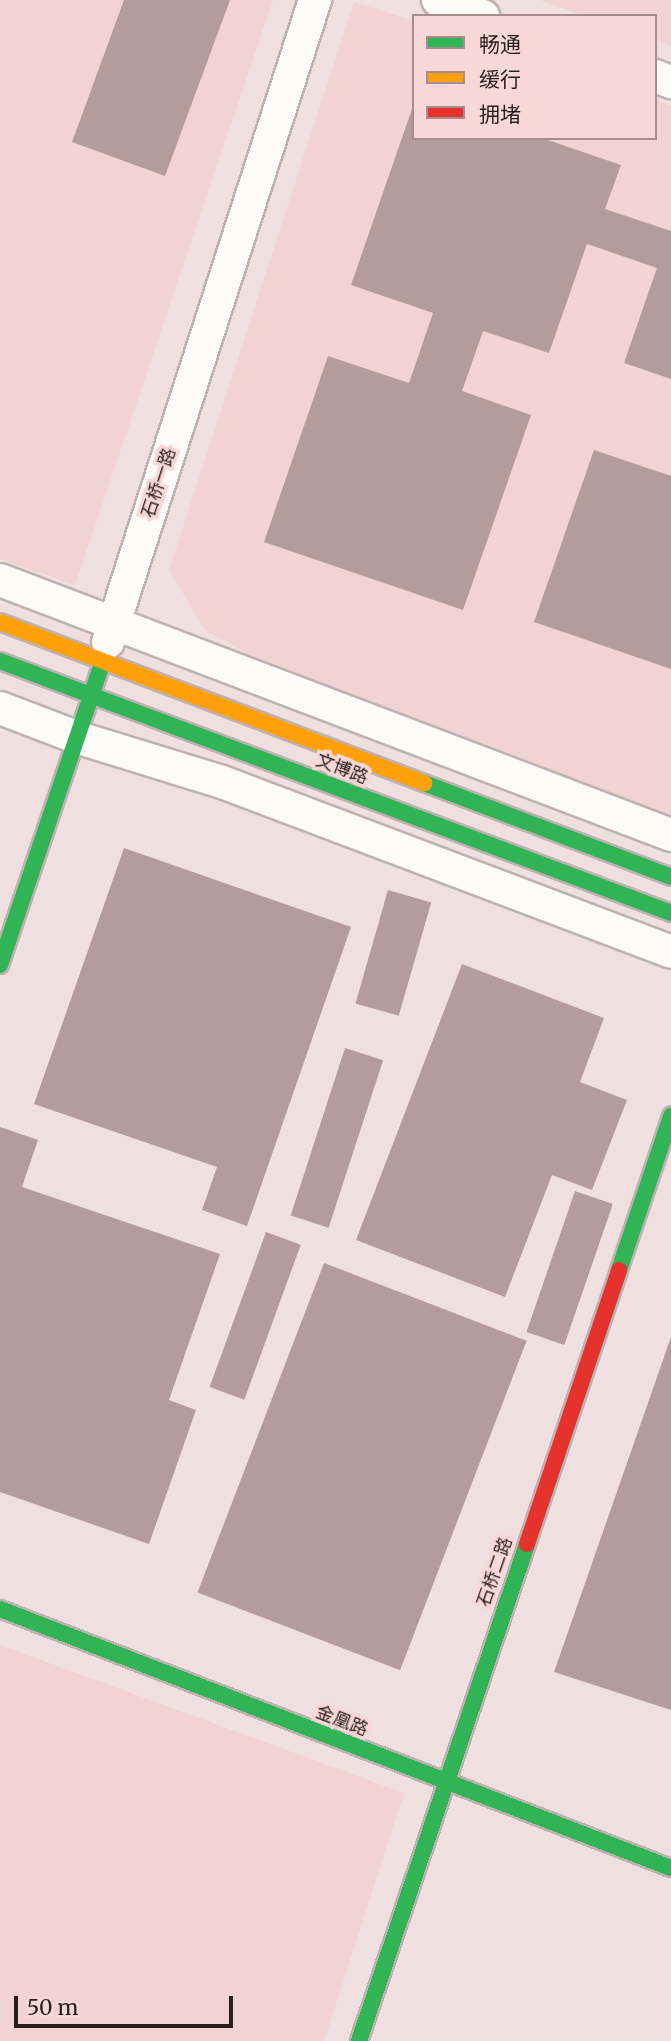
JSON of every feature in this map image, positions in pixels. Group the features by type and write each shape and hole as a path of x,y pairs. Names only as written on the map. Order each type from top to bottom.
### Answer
{"street":[{"name":"石桥一路","path":"0,965 95,695 102,661 315,0"},
{"path":"438,0 477,14"},
{"path":"0,580 671,835"},
{"name":"文博路","path":"0,622 671,877"},
{"name":"文博路","path":"0,661 671,913"},
{"path":"0,708 79,738 222,782 671,952"},
{"name":"石桥二路","path":"359,2041 443,1781 671,1116"},
{"name":"金凰路","path":"0,1609 671,1868"}],"shaded area":[{"path":"0,0 273,0 75,585 0,559"},
{"path":"540,0 671,0 671,46 657,41 657,14 579,14"},
{"path":"354,2 412,20 412,140 657,140 657,101 671,106 671,818 252,656 205,630 169,570"},
{"path":"0,1645 404,1793 324,2041 0,2041"}],"building":[{"path":"124,0 230,0 165,176 72,142"},
{"path":"412,109 412,140 548,140 621,165 605,209 671,231 671,379 624,363 657,268 587,244 549,353 483,331 462,391 531,415 463,610 264,542 328,356 409,383 433,313 351,285"},
{"path":"594,450 671,476 671,669 534,622"},
{"path":"124,848 351,927 247,1226 202,1210 217,1167 34,1104"},
{"path":"388,890 431,902 399,1016 355,1003"},
{"path":"462,964 604,1018 580,1082 627,1100 592,1190 552,1175 505,1297 356,1240"},
{"path":"345,1048 383,1060 329,1228 291,1215"},
{"path":"0,1127 38,1140 22,1187 220,1254 169,1400 196,1410 149,1544 0,1492"},
{"path":"575,1191 613,1204 564,1345 526,1332"},
{"path":"266,1232 301,1245 244,1400 210,1387"},
{"path":"324,1263 527,1341 400,1670 197,1593"},
{"path":"671,1337 671,1710 554,1672"}],"traffic: fast":[{"path":"0,661 671,913"},
{"path":"0,965 100,670"},
{"path":"424,783 671,877"},
{"path":"619,1270 671,1116"},
{"path":"359,2041 527,1544"},
{"path":"0,1609 671,1868"}],"traffic: slow":[{"path":"0,622 424,783"}],"traffic: jam":[{"path":"527,1544 619,1270"}]}
